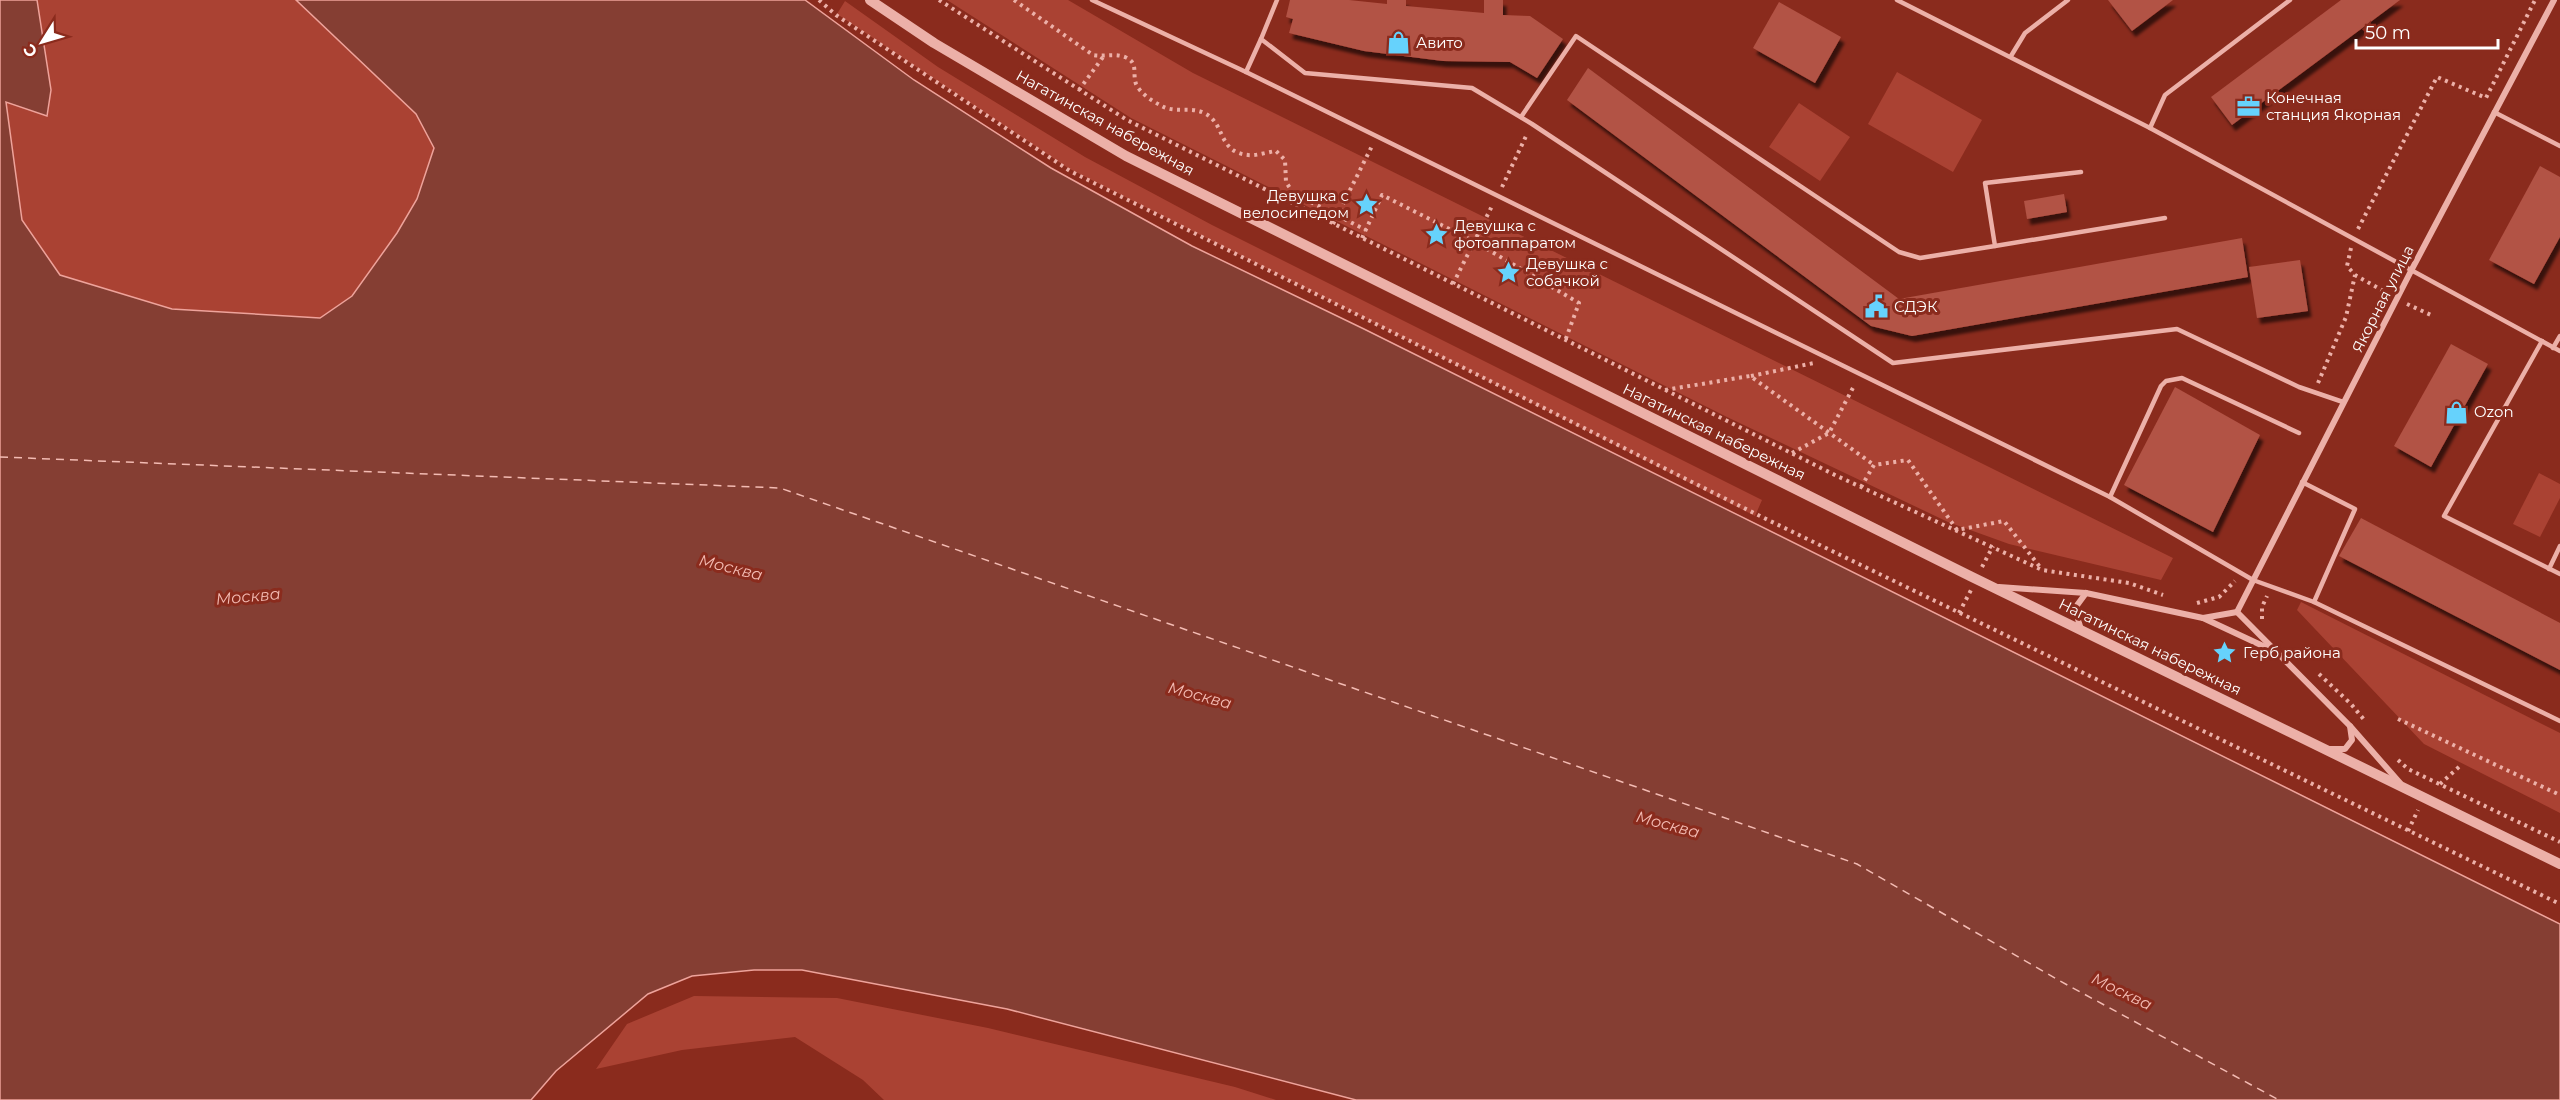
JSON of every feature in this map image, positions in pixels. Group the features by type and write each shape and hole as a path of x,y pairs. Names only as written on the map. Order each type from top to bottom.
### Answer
{"street":[{"name":"Нагатинская набережная","path":"870,0 933,43 1126,156 1990,586 2560,864"},
{"name":"Якорная улица","path":"2237,612 2343,402 2554,0"},
{"path":"1990,586 2086,593 2203,618 2276,652"},
{"path":"2081,630 2075,608 2086,593"},
{"path":"2203,618 2237,612 2349,726 2401,785"},
{"path":"2327,749 2345,750 2352,740 2349,726"}],"lane":[{"path":"1092,0 1246,72 2110,497 2253,580 2314,602 2560,721"},
{"path":"1246,72 1277,0"},
{"path":"1897,0 2012,56 2150,128 2560,351"},
{"path":"2012,56 2025,33 2068,0"},
{"path":"2150,128 2165,95 2290,0"},
{"path":"1521,117 1576,36 1899,252 1920,258 2165,218"},
{"path":"1262,39 1305,73 1472,88 1532,124 1893,363 2177,329 2299,387 2343,402"},
{"path":"2494,112 2560,147"},
{"path":"1995,246 1984,183 2081,172"},
{"path":"2553,348 2560,336"},
{"path":"2542,341 2444,516 2560,574"},
{"path":"2110,497 2161,386 2166,381 2182,378 2299,433"},
{"path":"2302,482 2355,509 2314,602"},
{"path":"2548,568 2560,546"}],"path":[{"path":"819,0 846,22 1070,171 1762,518 2560,904"},
{"path":"939,0 1127,120 1861,487 2042,570 2128,584 2172,598"},
{"path":"1014,0 1093,55 1103,57 1116,55 1133,62 1136,68 1137,85 1143,93 1170,111 1204,112 1215,122 1228,148 1252,155 1276,151 1285,160 1286,182 1293,193 1366,230"},
{"path":"2433,316 2397,299 2355,274 2347,266 2353,239 2437,77 2486,98 2535,0"},
{"path":"1079,90 1103,57"},
{"path":"1498,196 1532,124"},
{"path":"1333,224 1377,136"},
{"path":"1362,238 1382,195 1475,242 1579,303 1565,340"},
{"path":"1453,284 1489,212"},
{"path":"2314,392 2346,317 2355,274"},
{"path":"1664,390 1832,360"},
{"path":"1792,453 1829,433 1861,374"},
{"path":"1750,376 1874,465 1908,460 1957,530"},
{"path":"1861,487 1874,465"},
{"path":"1957,530 2004,521 2042,570"},
{"path":"2195,603 2219,597 2235,581"},
{"path":"2264,624 2262,608 2266,596"},
{"path":"2316,672 2351,704 2370,727"},
{"path":"2398,719 2560,795"},
{"path":"2395,757 2408,769 2560,842"},
{"path":"2440,784 2460,765"}],"shaded area":[{"path":"37,0 296,0 416,114 434,148 417,199 397,233 352,296 320,318 172,309 60,275 22,220 6,101 47,116 51,90"},
{"path":"947,0 1068,0 1193,73 2173,558 2161,580 2009,544 1948,522 1727,417 1131,118"},
{"path":"845,1 938,67 1085,157 1212,225 1762,500 1755,516 1068,168 837,14"},
{"path":"1897,72 1982,120 1953,172 1868,124"},
{"path":"1799,103 1850,137 1820,181 1769,147"},
{"path":"2539,473 2560,484 2560,498 2540,537 2513,524"},
{"path":"2301,602 2560,733 2560,813 2424,744 2297,610"},
{"path":"694,996 837,998 988,1028 1235,1087 1276,1100 884,1100 863,1080 795,1037 682,1050 596,1069 627,1024"}],"water":[{"name":"Москва","path":"0,0 37,0 51,90 47,116 6,102 22,220 60,275 172,309 320,318 352,296 397,233 417,199 434,148 416,114 296,0 805,0 914,80 1051,168 1192,246 1364,329 2560,924 2560,1100 1356,1100 1007,1009 802,970 754,970 692,976 648,994 556,1071 531,1100 0,1100"}],"building":[{"path":"1290,0 1349,0 1387,4 1387,0 1406,0 1406,6 1484,13 1484,0 1503,0 1503,15 1530,16 1563,39 1537,78 1510,62 1443,61 1364,51 1289,33 1293,19 1286,17"},
{"path":"2108,0 2173,0 2132,31"},
{"path":"2341,0 2400,0 2232,125 2211,97"},
{"path":"1779,2 1841,37 1815,83 1753,48"},
{"path":"1588,68 1899,299 2242,238 2248,277 1912,336 1871,326 1567,100"},
{"path":"2540,166 2560,177 2560,237 2534,284 2489,260"},
{"path":"2064,194 2067,212 2027,219 2024,201"},
{"path":"2300,260 2308,311 2257,318 2249,267"},
{"path":"2451,344 2488,364 2431,467 2394,446"},
{"path":"2175,387 2260,435 2213,532 2124,485"},
{"path":"2361,518 2560,623 2560,670 2339,556"}],"ferry route":[{"path":"0,457 780,488 1857,864 2060,981 2279,1100"}],"place":[{"name":"Авито","path":"1398,43"},
{"name":"Конечная станция Якорная","path":"2248,107"},
{"name":"Девушка с велосипедом","path":"1367,205"},
{"name":"Девушка с фотоаппаратом","path":"1436,235"},
{"name":"Девушка с собачкой","path":"1508,273"},
{"name":"СДЭК","path":"1876,307"},
{"name":"Ozon","path":"2456,412"},
{"name":"Герб района","path":"2225,653"}]}
